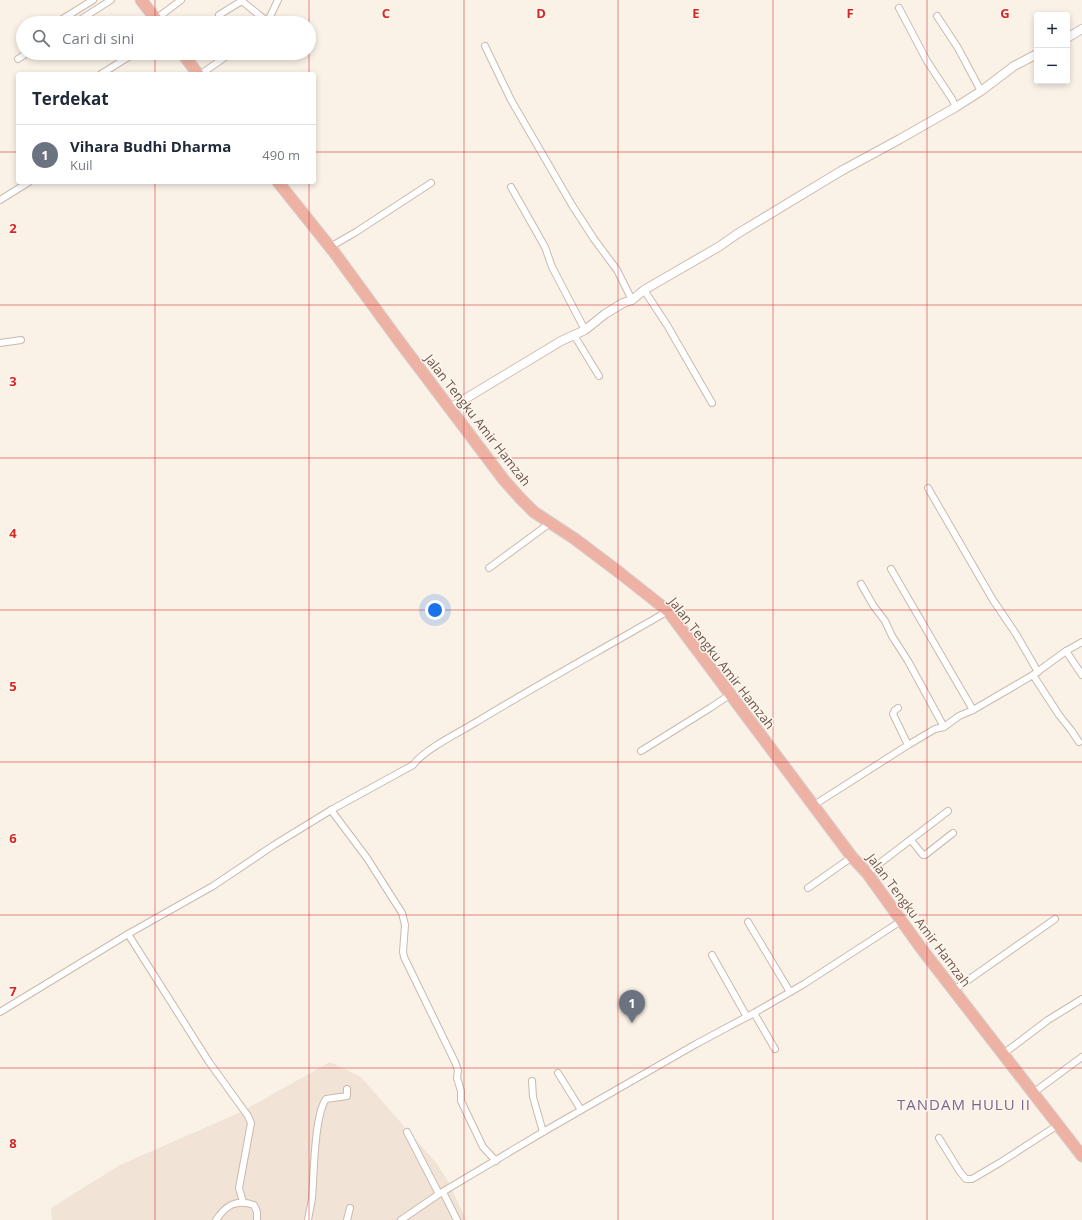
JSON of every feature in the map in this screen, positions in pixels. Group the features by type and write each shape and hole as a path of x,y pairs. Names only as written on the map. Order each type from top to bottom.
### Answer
{"highway":[{"path":"141,0 154,16"},
{"path":"187,60 196,72"},
{"name":"Jalan Tengku Amir Hamzah","path":"280,184 330,247 512,489 528,506 550,523 575,539 668,611 852,857 867,873 901,921 1082,1156"}],"street":[{"path":"67,16 93,0"},
{"path":"86,16 111,0"},
{"path":"163,16 181,0"},
{"path":"219,16 240,2 243,2 262,16"},
{"path":"271,16 277,2"},
{"path":"899,8 927,60 956,106"},
{"path":"936,16 958,48 981,91"},
{"path":"1070,36 1082,29"},
{"path":"485,46 511,100 572,205 617,270 632,300"},
{"path":"450,408 561,341 585,330 605,314 623,303 632,300 644,290 720,246 737,234 841,171 900,139 981,91 1014,66 1034,56"},
{"path":"104,72 124,60"},
{"path":"204,72 221,60"},
{"path":"330,247 356,232 431,183"},
{"path":"0,200 26,184"},
{"path":"510,187 545,247 552,267 585,330"},
{"path":"644,290 667,326 712,404"},
{"path":"574,335 599,376"},
{"path":"0,343 21,340"},
{"path":"928,488 993,600 1019,638 1035,674 1059,715 1079,742"},
{"path":"489,568 550,523"},
{"path":"891,569 973,710"},
{"path":"861,584 873,605 885,621 944,727"},
{"path":"0,1012 128,934 213,886 274,845 331,810 413,765 416,761 441,743 486,715 668,611"},
{"path":"814,805 908,745 935,730 944,727 959,716 973,710 1035,674 1066,651 1082,642"},
{"path":"1066,651 1082,675"},
{"path":"642,751 731,694"},
{"path":"898,708 893,714 908,745"},
{"path":"331,810 368,858 403,916 406,925 403,952 404,956 456,1062 458,1070 457,1078 461,1091 461,1101 467,1115 483,1147 496,1161"},
{"path":"867,873 948,811"},
{"path":"911,840 923,855 925,855 953,833"},
{"path":"808,888 852,857"},
{"path":"954,990 1055,919"},
{"path":"401,1220 441,1193 543,1132 683,1051 790,992 901,921"},
{"path":"748,922 790,992"},
{"path":"128,934 208,1062 248,1116 251,1123 239,1188 243,1202"},
{"path":"712,955 747,1017"},
{"path":"1003,1054 1048,1020 1082,999"},
{"path":"754,1013 775,1049"},
{"path":"1033,1094 1082,1057"},
{"path":"558,1073 581,1110"},
{"path":"532,1081 533,1097 543,1132"},
{"path":"308,1220 317,1132 323,1107 326,1099 347,1096 347,1089"},
{"path":"939,1138 960,1172 966,1179 972,1179 1058,1125"},
{"path":"407,1132 457,1220"},
{"path":"216,1220 227,1207 243,1202 254,1205 257,1212 257,1220"},
{"path":"347,1220 350,1208"}],"shaded area":[{"path":"330,1062 361,1077 437,1164 449,1183 466,1220 52,1220 51,1208 120,1165 241,1112"}],"place":[{"name":"Vihara Budhi Dharma","path":"632,1023"}],"district":[{"name":"TANDAM HULU II","path":"964,1104"}]}
